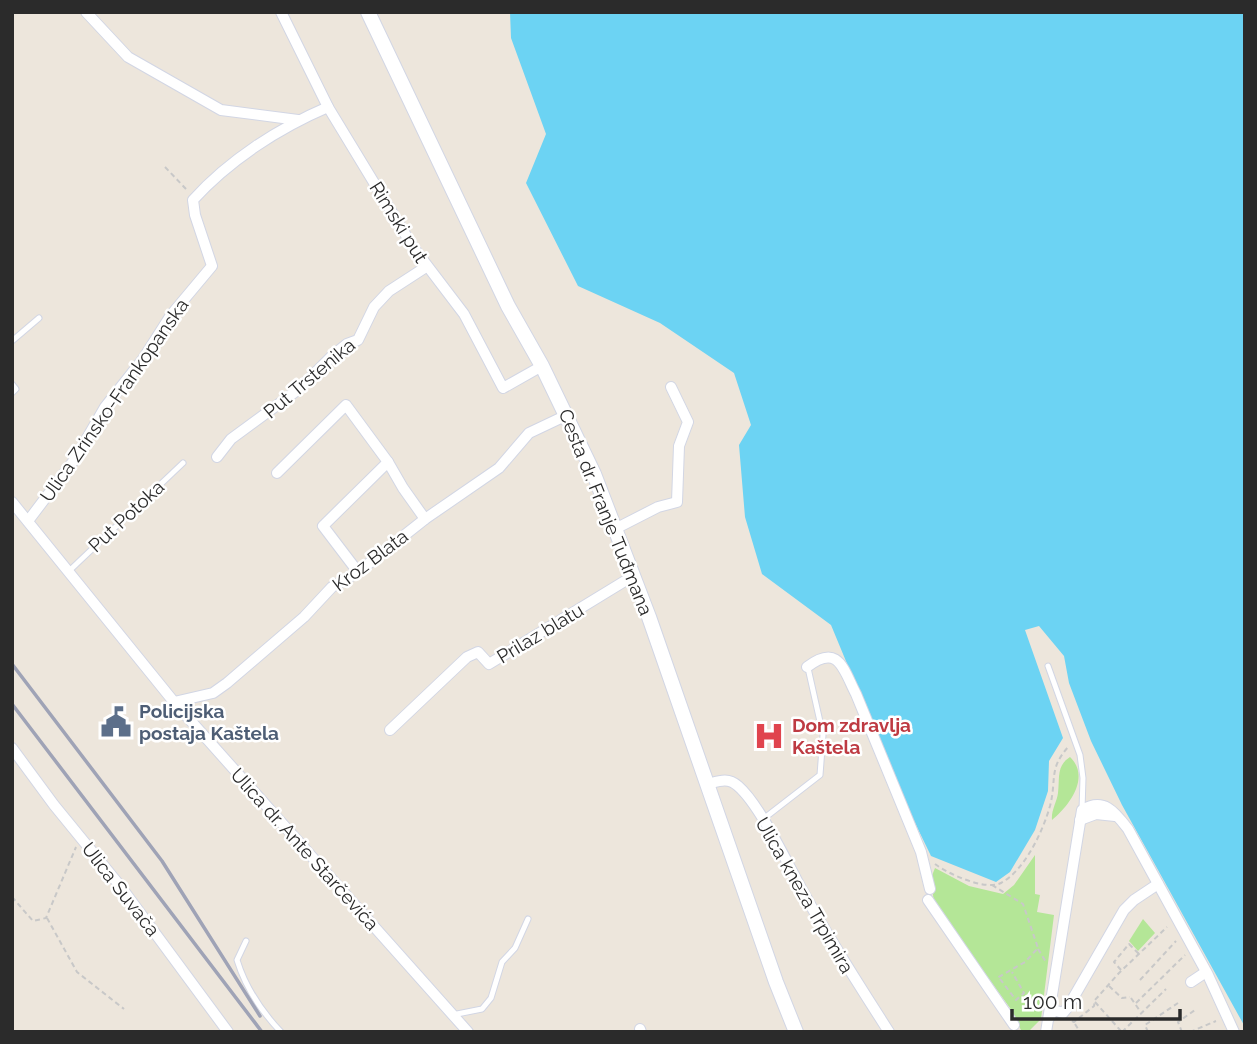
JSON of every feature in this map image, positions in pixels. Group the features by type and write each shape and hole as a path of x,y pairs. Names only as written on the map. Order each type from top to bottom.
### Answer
{"main road":[{"name":"Cesta dr. Franje Tuđmana","path":"368,12 508,306 567,415 615,528 796,1032"}],"street":[{"path":"86,12 128,57 221,110 298,120"},
{"name":"Rimski put","path":"285,14 328,107 426,267 464,314 503,388 542,366"},
{"path":"193,200 233,164 298,120 328,107"},
{"name":"Ulica Zrinsko-Frankopanska","path":"28,521 75,459 105,407 143,359 170,315 212,266 195,215 193,200"},
{"name":"Put Trstenika","path":"217,457 231,439 299,389 331,357 358,340 374,307 389,291 426,267"},
{"path":"615,528 658,507 677,502 679,446 688,422 671,387"},
{"path":"277,473 346,405 425,519"},
{"name":"Kroz Blata","path":"174,702 213,693 227,683 304,617 332,587 358,572 425,519 499,468 529,433 567,415"},
{"path":"358,572 323,526 388,462"},
{"name":"Ulica dr. Ante Starčevića","path":"12,502 174,702 468,1032"},
{"name":"Prilaz blatu","path":"390,730 467,657 478,652 489,664 633,576"},
{"path":"807,667 820,657 828,656 836,659 844,672 856,694 921,852 929,894 1015,1028"},
{"name":"Ulica Suvača","path":"12,748 228,1032"},
{"name":"Ulica kneza Trpimira","path":"708,785 723,780 730,781 744,793 834,947 889,1032"},
{"path":"1046,1031 1081,815 1092,804 1098,804 1105,806 1128,829 1206,972 1234,1032"},
{"path":"1046,1031 1053,1010 1063,1013 1124,910 1158,884"},
{"path":"1191,982 1206,972"}],"lane":[{"path":"12,341 39,318"},
{"path":"12,383 16,389 12,393"},
{"name":"Put Potoka","path":"69,571 183,463"},
{"path":"1048,666 1080,755 1083,778 1081,815"},
{"path":"762,820 814,782 822,768 823,735 807,667"},
{"path":"453,1014 482,1009 491,998 502,962 515,948 528,919"},
{"path":"246,941 237,960 242,977 264,1012 281,1032"}],"path":[{"path":"165,167 193,200"},
{"path":"992,885 1000,883 1012,874 1028,855 1049,809 1054,788 1054,767 1075,738"},
{"path":"46,918 76,846 82,839"},
{"path":"921,852 938,867 965,879 992,885 1023,904 1038,948 1048,965 1056,968"},
{"path":"12,897 33,921 46,918"},
{"path":"46,918 77,972 124,1010"},
{"path":"1074,1023 1094,1006 1122,970 1159,933 1177,920"},
{"path":"1140,980 1184,933"},
{"path":"1122,970 1114,962 1129,944 1139,954"},
{"path":"987,983 1012,971 1038,948"},
{"path":"1136,1003 1171,966 1193,948"},
{"path":"999,978 1016,1000 1024,993 1012,971"},
{"path":"1109,985 1122,998 1129,997 1141,1012"},
{"path":"1095,1002 1121,1032 1166,989"},
{"path":"1148,1032 1144,1025 1178,1003"},
{"path":"1182,1032 1178,1022 1195,1010"},
{"path":"1063,1013 1080,1032"},
{"path":"1190,1032 1227,1017"}],"green space":[{"path":"1070,757 1076,765 1078,782 1071,799 1052,820 1062,764"},
{"path":"1035,855 1035,894 1040,895 1037,912 1054,915 1041,1019 1028,1032 1022,1032 1010,1008 934,903 931,878 935,868 969,886 1003,894 1014,885"},
{"path":"1143,919 1155,933 1138,951 1129,941"}],"water":[{"path":"510,12 1245,12 1245,1027 1122,805 1091,741 1069,683 1064,656 1039,626 1025,630 1063,738 1049,761 1048,791 1035,830 1010,872 996,882 931,856 901,794 831,625 762,574 745,517 739,445 751,425 734,373 660,323 578,286 526,183 546,134 511,38"}],"railway":[{"path":"12,664 162,861 260,1016"},
{"path":"12,704 262,1032"}],"place":[{"name":"Policijska postaja Kaštela","path":"116,722"},
{"name":"Dom zdravlja Kaštela","path":"769,736"}]}
